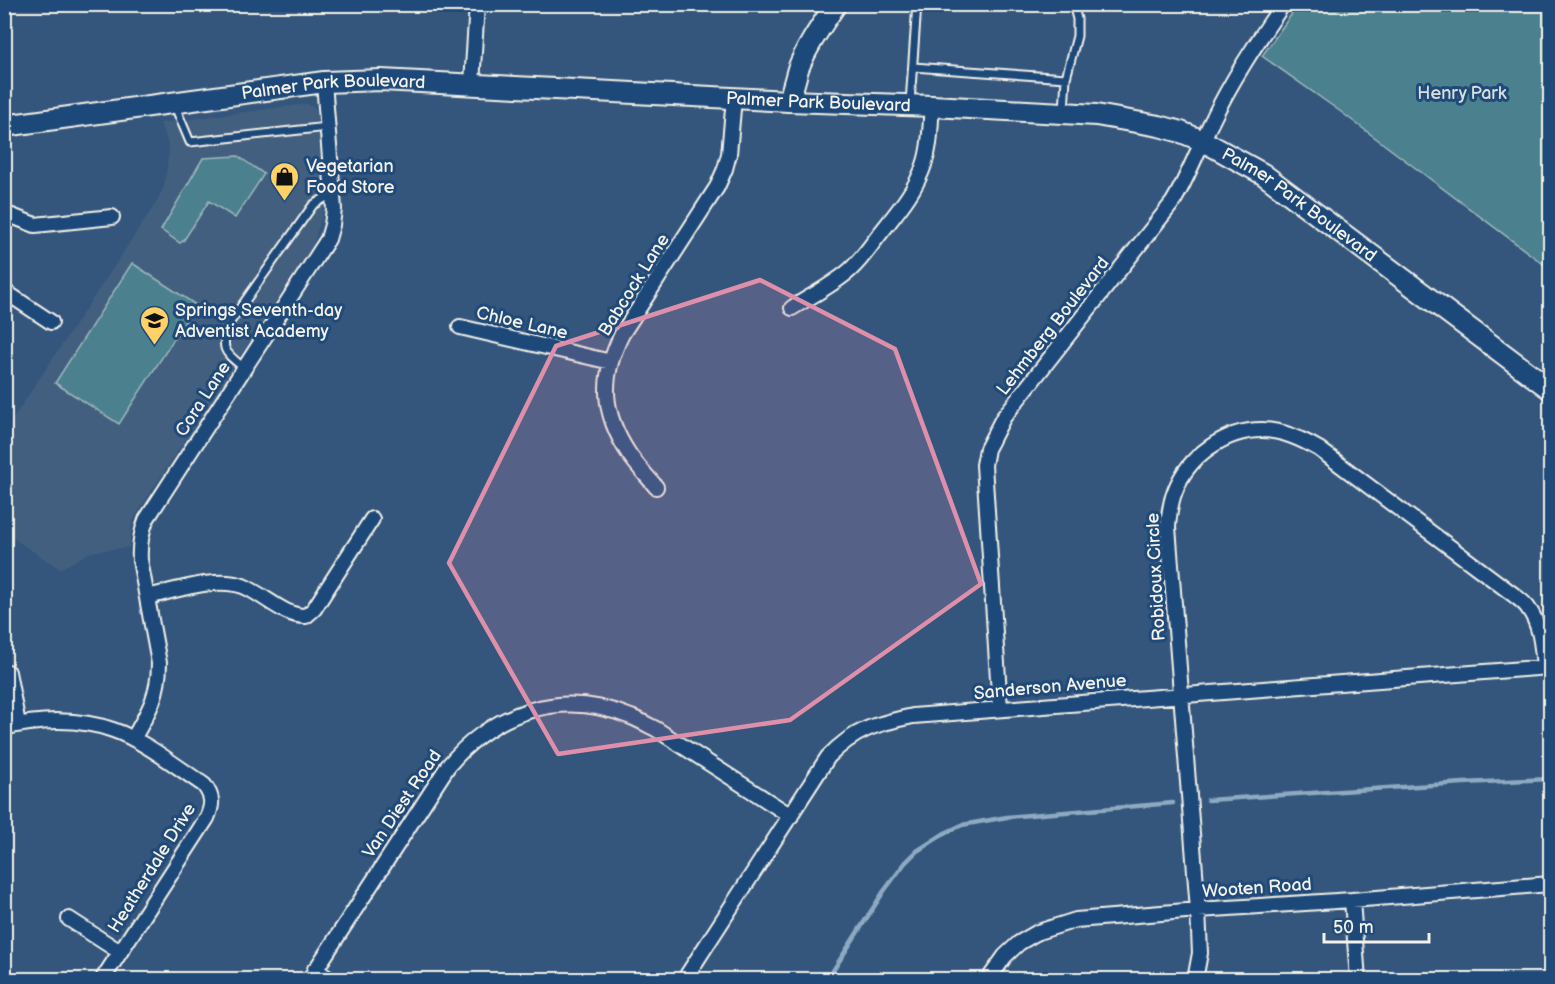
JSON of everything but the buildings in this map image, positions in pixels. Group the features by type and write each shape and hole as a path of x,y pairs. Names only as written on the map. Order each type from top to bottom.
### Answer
{"main road":[{"path":"789,101 798,70 806,53 836,4"},
{"name":"Palmer Park Boulevard","path":"4,126 324,82 381,80 1064,113 1137,121 1181,132 1203,141 1263,174 1551,389"}],"street":[{"path":"472,84 477,4"},
{"name":"Lehmberg Boulevard","path":"1000,709 984,465 987,449 1003,418 1163,217 1183,186 1229,88 1283,4"},
{"name":"Cora Lane","path":"134,739 149,711 159,679 159,663 139,546 141,533 146,520 328,239 334,209 324,82"},
{"name":"Babcock Lane","path":"656,487 629,453 615,426 606,393 607,379 615,347 622,334 717,187 729,154 734,98"},
{"path":"792,308 826,288 849,270 910,195 925,164 929,147 932,106"},
{"path":"4,213 36,225 112,218"},
{"path":"4,291 51,322"},
{"name":"Chloe Lane","path":"460,327 611,362"},
{"name":"Robidoux Circle","path":"1195,980 1200,952 1198,910 1168,527 1175,490 1183,474 1207,448 1224,439 1261,430 1299,438 1319,449 1528,607 1540,636 1547,667"},
{"path":"147,597 206,584 242,585 298,617 306,616 314,609 372,519"},
{"name":"Sanderson Avenue","path":"684,980 828,757 849,737 863,730 913,716 1547,667"},
{"path":"8,672 11,726"},
{"name":"Van Diest Road","path":"312,974 448,766 478,736 515,715 537,708 583,705 632,717 656,729 791,816"},
{"name":"Heatherdale Drive","path":"11,726 35,722 71,721 113,730 134,739 204,785 210,793 211,808 207,818 102,980"},
{"name":"Wooten Road","path":"988,980 1005,956 1019,943 1038,932 1076,920 1551,884"},
{"path":"1352,900 1358,980"},
{"path":"69,919 120,952"},
{"path":"312,974 330,980"}],"lane":[{"path":"910,105 917,4"},
{"path":"1064,113 1066,78 1077,36 1077,19 1073,4"},
{"path":"913,67 1066,78"},
{"path":"173,102 190,142 328,127"},
{"path":"244,368 227,354 224,346 228,325 313,205 333,194"}],"highlighted area":[{"path":"760,280 895,349 981,584 790,720 558,754 449,563 556,346"}],"shaded area":[{"name":"Springs Seventh-day Adventist Academy","path":"307,104 315,109 317,118 324,199 323,213 312,247 137,513 132,524 129,547 91,552 60,569 5,533 4,432 156,203 164,187 169,151 160,123"}],"green space":[{"name":"Henry Park","path":"1298,5 1550,5 1550,269 1341,112 1262,56"},
{"path":"238,156 264,174 235,218 209,201 180,243 161,230 203,158"},
{"path":"132,263 196,305 119,424 55,383"}],"waterway":[{"path":"1208,800 1550,779"},
{"path":"827,980 884,891 905,863 917,851 945,833 962,825 1007,817 1173,803"}],"place":[{"name":"Vegetarian Food Store","path":"285,202"},
{"name":"Springs Seventh-day Adventist Academy","path":"154,346"}]}
